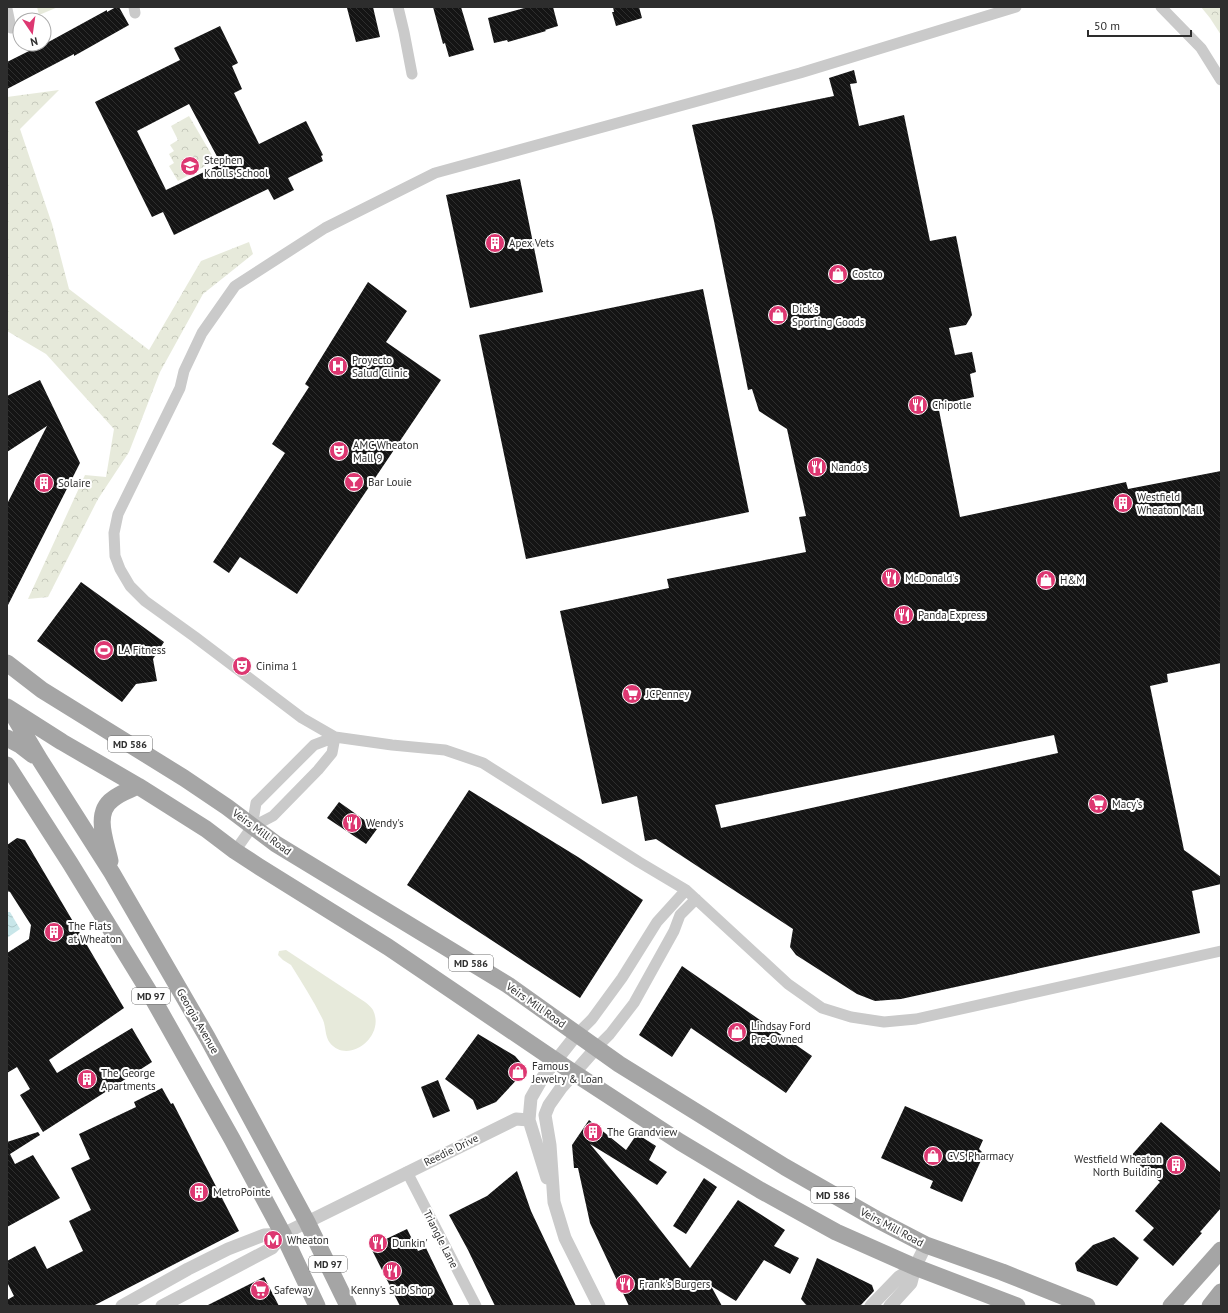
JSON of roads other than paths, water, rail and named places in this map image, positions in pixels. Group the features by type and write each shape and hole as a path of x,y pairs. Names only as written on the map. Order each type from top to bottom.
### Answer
{"main road":[{"name":"Veirs Mill Road","path":"7,663 42,690 221,803 276,844 508,984 625,1068 785,1168 926,1245 1002,1272 1087,1306"},
{"name":"Georgia Avenue","path":"8,707 112,873 207,1037 307,1222 348,1306"},
{"name":"MD 586","path":"8,707 62,742 138,786 206,829 235,851 388,947 574,1073 680,1142 760,1190 836,1232 915,1267 1017,1306"},
{"path":"7,738 20,745 40,760"},
{"name":"MD 97","path":"7,765 70,862 148,990 232,1139 283,1234 317,1306"},
{"path":"112,873 102,826 103,812 111,800 138,786"},
{"path":"1171,1306 1221,1250"},
{"path":"1210,1306 1221,1292"}],"street":[{"path":"398,7 412,74"},
{"path":"1016,7 800,73 435,173 325,228 235,286 202,333 184,371 180,388 118,514 114,533 115,556 120,570 130,586 145,601 302,718 335,737 444,750 483,763 651,870 686,890 788,984 822,1008 851,1016 884,1022 916,1019 1221,951"},
{"path":"1161,7 1201,48 1221,80"},
{"path":"7,9 11,28"},
{"path":"235,851 252,826 256,803 314,745 335,737"},
{"path":"252,826 273,816 318,770 332,753 335,737"},
{"path":"599,1306 565,1238 529,1120 531,1098 555,1060 604,1004 657,922 686,890"},
{"path":"553,1195 550,1145 546,1115 549,1106 558,1092 614,1029 634,1003 674,931 680,915 696,899"},
{"name":"Reedie Drive","path":"122,1306 188,1269 228,1249 264,1235 283,1234 516,1119 529,1120"},
{"name":"Triangle Lane","path":"406,1172 476,1306"},
{"name":"Reedie Drive","path":"162,1306 272,1248 283,1234"},
{"path":"890,1306 911,1282 915,1267 926,1245"},
{"path":"871,1306 899,1277 915,1267"}],"water":[{"path":"7,912 10,912 20,929 7,938"}],"place":[{"name":"Stephen Knolls School","path":"190,166"},
{"name":"Apex Vets","path":"495,243"},
{"name":"Costco","path":"838,274"},
{"name":"Dick's Sporting Goods","path":"778,315"},
{"name":"Proyecto Salud Clinic","path":"338,366"},
{"name":"Chipotle","path":"918,405"},
{"name":"AMC Wheaton Mall 9","path":"339,451"},
{"name":"Nando's","path":"817,467"},
{"name":"Bar Louie","path":"354,482"},
{"name":"Solaire","path":"44,483"},
{"name":"Westfield Wheaton Mall","path":"1123,503"},
{"name":"McDonald's","path":"891,578"},
{"name":"H&M","path":"1046,580"},
{"name":"Panda Express","path":"904,615"},
{"name":"LA Fitness","path":"104,650"},
{"name":"Cinima 1","path":"242,666"},
{"name":"JCPenney","path":"632,694"},
{"name":"Macy's","path":"1098,804"},
{"name":"Wendy's","path":"352,823"},
{"name":"The Flats at Wheaton","path":"54,932"},
{"name":"Lindsay Ford Pre-Owned","path":"737,1032"},
{"name":"Famous Jewelry & Loan","path":"518,1072"},
{"name":"The George Apartments","path":"87,1079"},
{"name":"The Grandview","path":"593,1132"},
{"name":"CVS Pharmacy","path":"933,1156"},
{"name":"Westfield Wheaton North Building","path":"1176,1165"},
{"name":"MetroPointe","path":"199,1192"},
{"name":"Wheaton","path":"273,1240"},
{"name":"Dunkin'","path":"378,1243"},
{"name":"Kenny's Sub Shop","path":"392,1271"},
{"name":"Frank's Burgers","path":"625,1284"},
{"name":"Safeway","path":"260,1290"}]}
